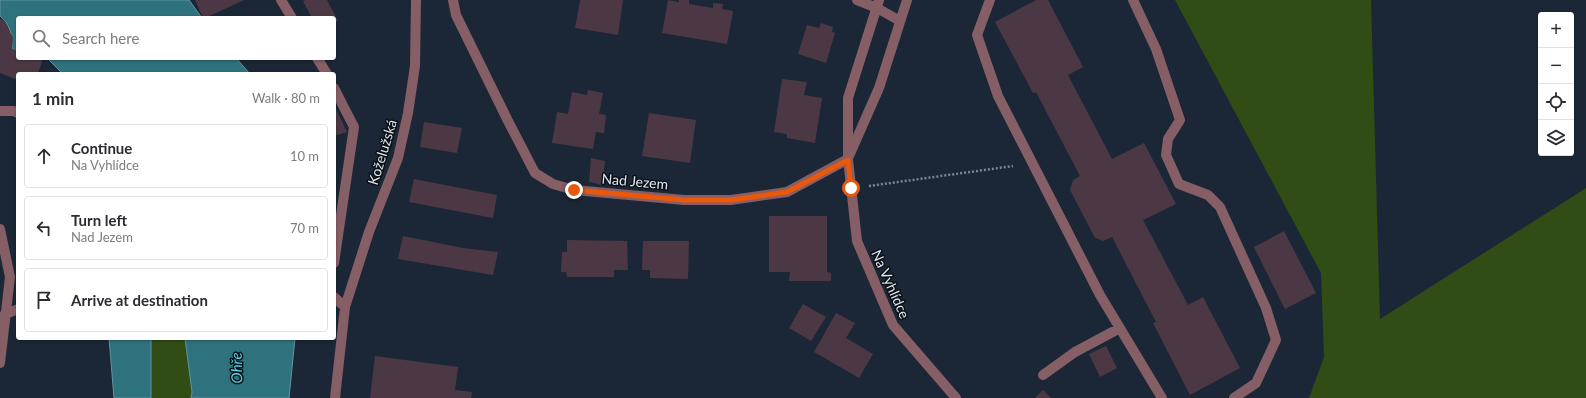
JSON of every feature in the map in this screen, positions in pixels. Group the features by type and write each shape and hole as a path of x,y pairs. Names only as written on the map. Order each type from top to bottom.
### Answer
{"street":[{"path":"282,0 291,16"},
{"name":"Koželužská","path":"335,398 345,307 369,232 398,158 408,113 415,66 416,0"},
{"name":"Nad Jezem","path":"453,0 456,16 535,173 552,184 574,190 684,200 731,200 787,192 848,160"},
{"path":"857,0 878,4 900,21"},
{"name":"Na Vyhlídce","path":"848,160 879,88 907,0"},
{"path":"990,0 977,35 998,96 1100,295 1162,398"},
{"path":"1133,0 1156,49 1180,120 1168,139 1166,155 1179,184 1208,195 1220,207 1266,308 1276,340 1256,383 1234,398"},
{"name":"Na Vyhlídce","path":"878,4 848,98 848,160 857,241 893,325 956,398"},
{"path":"318,60 326,72"},
{"name":"Koželužská","path":"336,92 354,127 336,249"},
{"path":"0,111 16,112"},
{"path":"0,229 10,277 4,315 0,363"},
{"path":"336,299 345,307"},
{"path":"4,315 16,309"},
{"path":"1043,375 1075,352 1120,328"}],"path":[{"path":"851,188 1022,164 1036,169"}],"green space":[{"path":"1175,0 1371,0 1380,319 1586,188 1586,398 1309,398 1324,357 1321,273"},
{"path":"151,340 185,340 192,392 191,398 151,398"}],"water":[{"path":"0,0 189,0 201,16 16,16 16,50 12,49 10,31 0,16"},
{"path":"49,60 238,60 248,72 61,72"},
{"path":"109,340 151,340 151,398 114,398"},
{"name":"Ohře","path":"185,340 295,340 289,398 191,398 192,392"}],"building":[{"path":"195,0 244,0 209,16 202,16"},
{"path":"327,0 335,16 311,16 303,1"},
{"path":"580,0 623,0 618,35 575,28"},
{"path":"668,0 679,2 679,0 689,0 689,4 713,8 713,3 723,4 722,9 733,11 727,44 662,33"},
{"path":"1036,0 1048,0 1083,67 1068,75 1112,159 1144,143 1176,204 1143,220 1188,305 1203,297 1240,368 1190,395 1153,323 1156,322 1112,237 1103,241 1095,238 1070,190 1073,180 1080,176 1036,92 1033,93 995,22"},
{"path":"0,19 4,20 13,38 12,49 16,50 16,60 42,60 39,72 16,72 16,79 0,73"},
{"path":"821,23 833,27 832,32 835,33 826,63 798,54 807,25 819,28"},
{"path":"782,79 807,82 804,95 822,98 815,143 787,138 787,134 774,132"},
{"path":"588,90 603,93 599,114 606,115 604,133 596,132 593,149 552,143 557,112 568,114 572,92 587,95"},
{"path":"336,109 347,132 336,135"},
{"path":"649,113 696,120 690,163 642,156"},
{"path":"424,122 462,128 457,153 420,147"},
{"path":"591,158 605,161 602,185 589,182"},
{"path":"414,179 497,195 493,218 409,202"},
{"path":"769,216 827,216 827,272 831,273 831,281 789,281 790,272 769,272"},
{"path":"1284,231 1316,293 1285,309 1254,247"},
{"path":"403,236 463,248 498,252 493,275 398,259"},
{"path":"567,240 627,241 628,270 614,270 614,277 567,277 566,272 561,272 562,252 567,252"},
{"path":"643,241 689,241 688,279 650,278 650,270 642,270"},
{"path":"803,304 826,317 811,341 789,328"},
{"path":"836,313 855,323 846,338 873,354 859,378 814,352"},
{"path":"1106,346 1117,368 1100,377 1089,354"},
{"path":"375,356 458,367 455,390 472,392 471,398 370,398"},
{"path":"1043,390 1051,398 1035,398"}],"route":[{"path":"574,190 684,200 731,200 787,192 848,160 851,188"}]}
